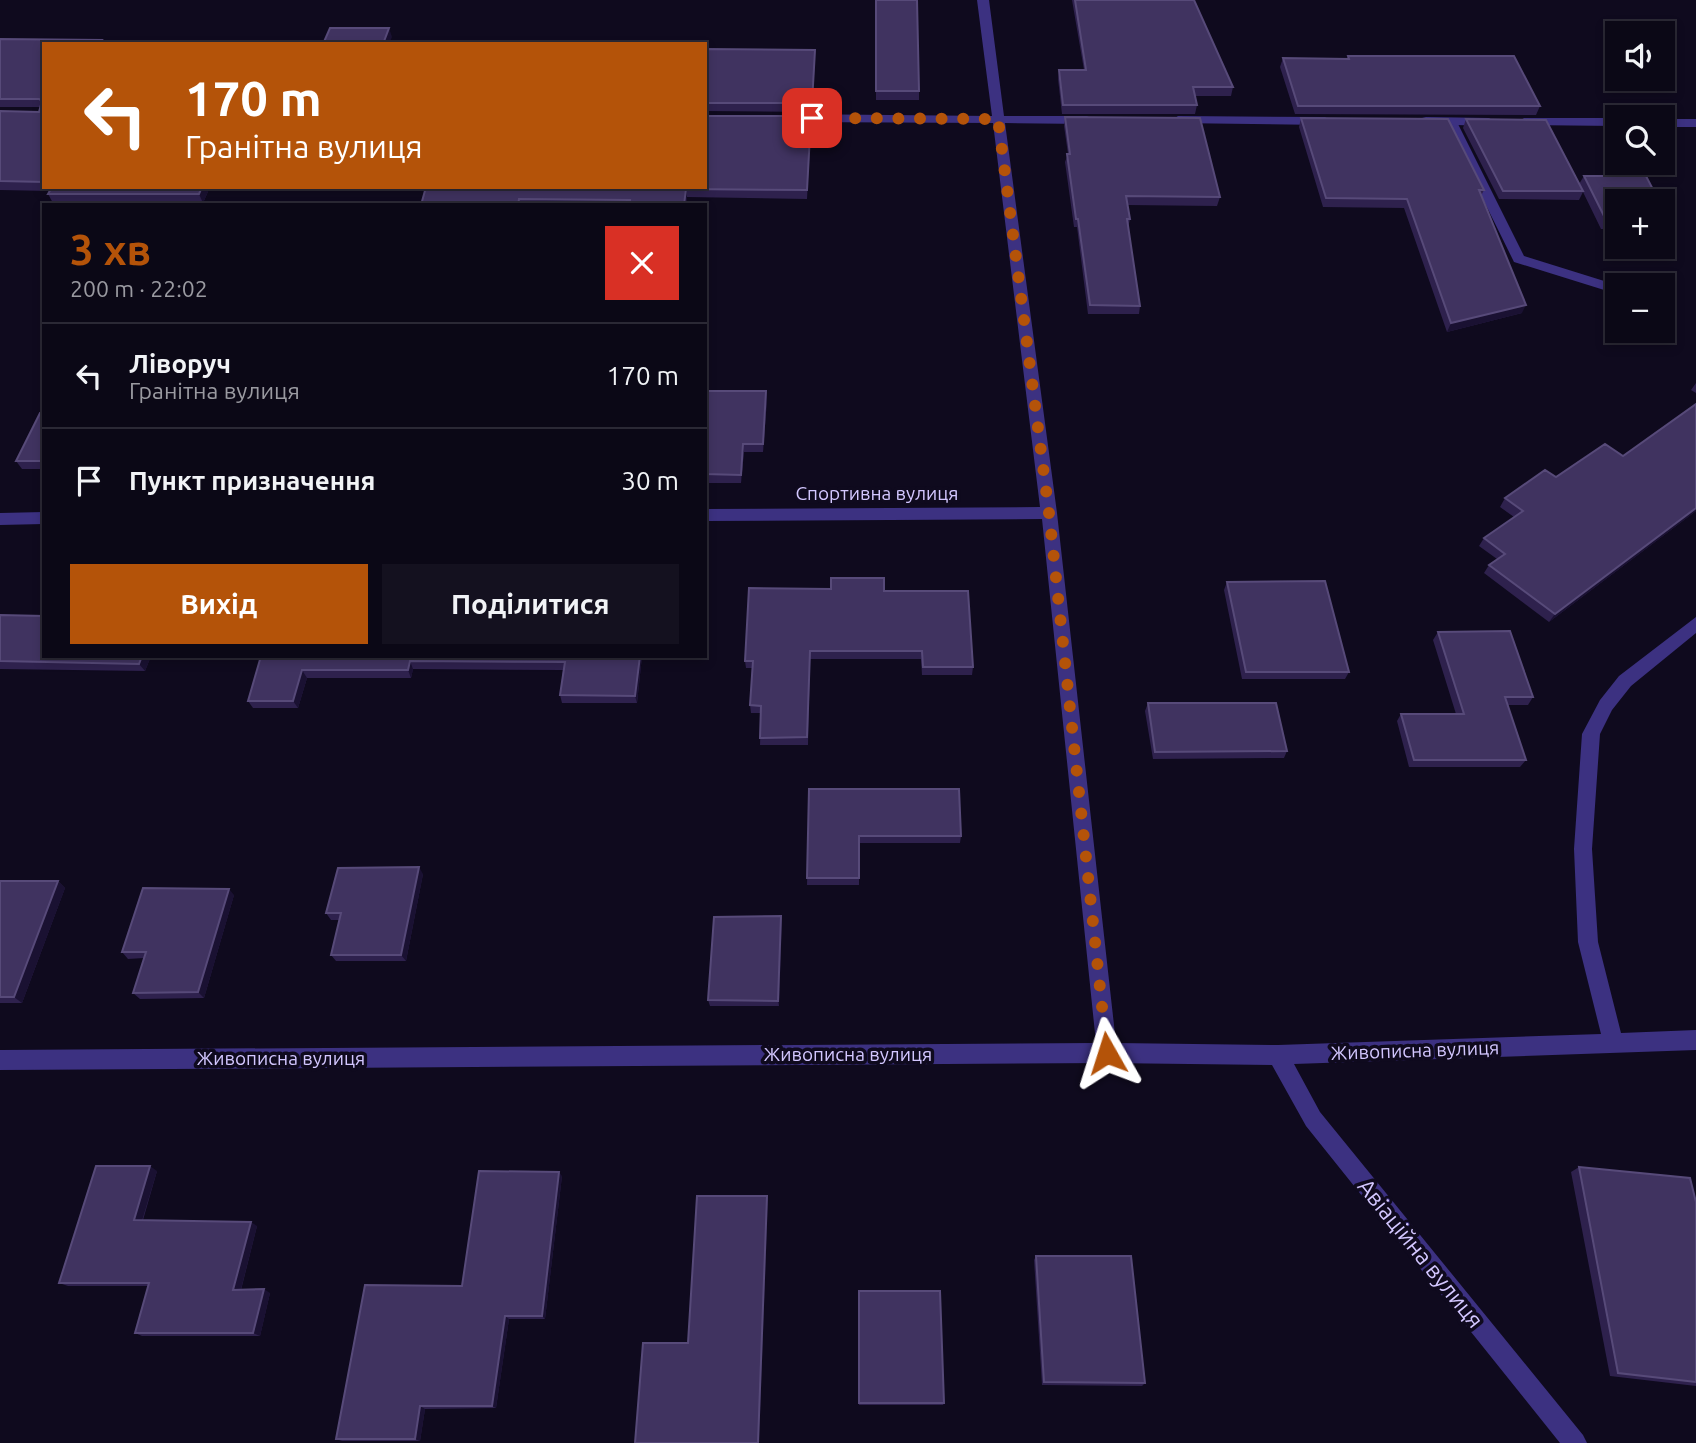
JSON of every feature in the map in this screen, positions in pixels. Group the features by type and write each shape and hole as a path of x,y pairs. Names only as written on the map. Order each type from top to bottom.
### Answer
{"street":[{"path":"983,0 1049,513 1107,1053"},
{"path":"775,118 1094,120"},
{"path":"1163,120 1341,121"},
{"path":"1410,121 1605,122"},
{"path":"1451,122 1519,259 1605,286"},
{"path":"1675,123 1696,123"},
{"name":"Спортивна вулиця","path":"707,515 1049,513"},
{"path":"0,519 42,518"},
{"path":"1613,1043 1588,942 1583,849 1591,734 1606,705 1626,681 1696,624"},
{"name":"Живописна вулиця","path":"0,1060 1107,1053 1278,1055 1696,1040"},
{"name":"Авіаційна вулиця","path":"1278,1055 1313,1119 1575,1443"}],"building":[{"path":"876,0 917,0 919,91 876,91"},
{"path":"1075,0 1194,0 1233,87 1193,87 1197,105 1063,105 1059,70 1086,70"},
{"path":"330,28 389,28 384,42 324,42"},
{"path":"0,39 102,40 42,42 42,101 0,99"},
{"path":"707,49 815,50 812,103 707,103"},
{"path":"1348,56 1514,56 1540,106 1298,106 1283,58 1349,59"},
{"path":"42,101 42,182 0,181 0,111 39,112"},
{"path":"707,116 811,116 807,190 686,189 707,189"},
{"path":"1065,117 1200,118 1220,197 1126,196 1140,306 1090,305 1067,154 1070,154"},
{"path":"1301,118 1448,119 1484,190 1479,190 1526,305 1451,323 1407,199 1326,198"},
{"path":"1466,119 1546,120 1583,191 1503,191"},
{"path":"1584,176 1646,176 1653,189 1605,189 1605,218"},
{"path":"51,189 201,189 199,194 48,194"},
{"path":"425,189 686,189 684,203 519,199 518,203 422,203"},
{"path":"707,391 766,391 763,444 743,444 741,475 707,474"},
{"path":"1696,404 1696,508 1555,614 1489,565 1505,554 1484,538 1523,511 1505,498 1545,470 1556,477 1605,444 1623,456"},
{"path":"40,413 42,413 42,461 16,461"},
{"path":"831,578 884,578 884,591 968,591 973,667 923,667 922,651 810,651 807,737 760,738 761,706 750,705 753,661 745,661 749,588 831,589"},
{"path":"1325,581 1349,672 1246,672 1227,582"},
{"path":"0,615 42,616 42,658 141,658 139,664 0,661"},
{"path":"1510,631 1533,697 1505,697 1526,760 1414,760 1401,714 1464,714 1438,632"},
{"path":"260,658 640,658 635,696 560,695 565,662 410,661 408,670 302,670 293,701 248,701"},
{"path":"1148,703 1276,703 1287,751 1155,752"},
{"path":"809,789 959,789 961,836 859,836 859,878 807,878"},
{"path":"419,867 401,955 331,955 341,913 326,913 338,868"},
{"path":"0,881 58,881 14,997 0,997"},
{"path":"143,888 229,889 198,992 133,993 146,952 122,952"},
{"path":"781,916 778,1001 708,1000 714,917"},
{"path":"96,1166 150,1166 134,1220 251,1222 233,1290 264,1289 253,1333 135,1333 149,1283 59,1283"},
{"path":"1579,1167 1690,1178 1696,1202 1696,1382 1618,1373"},
{"path":"479,1171 559,1172 542,1316 505,1316 492,1406 420,1406 415,1439 336,1439 365,1285 462,1286"},
{"path":"697,1196 767,1196 758,1443 635,1443 643,1343 688,1343"},
{"path":"1036,1256 1131,1256 1145,1383 1044,1382"},
{"path":"859,1291 940,1291 944,1403 859,1403"}],"route":[{"path":"812,118 998,119 1049,513 1107,1053"}]}
